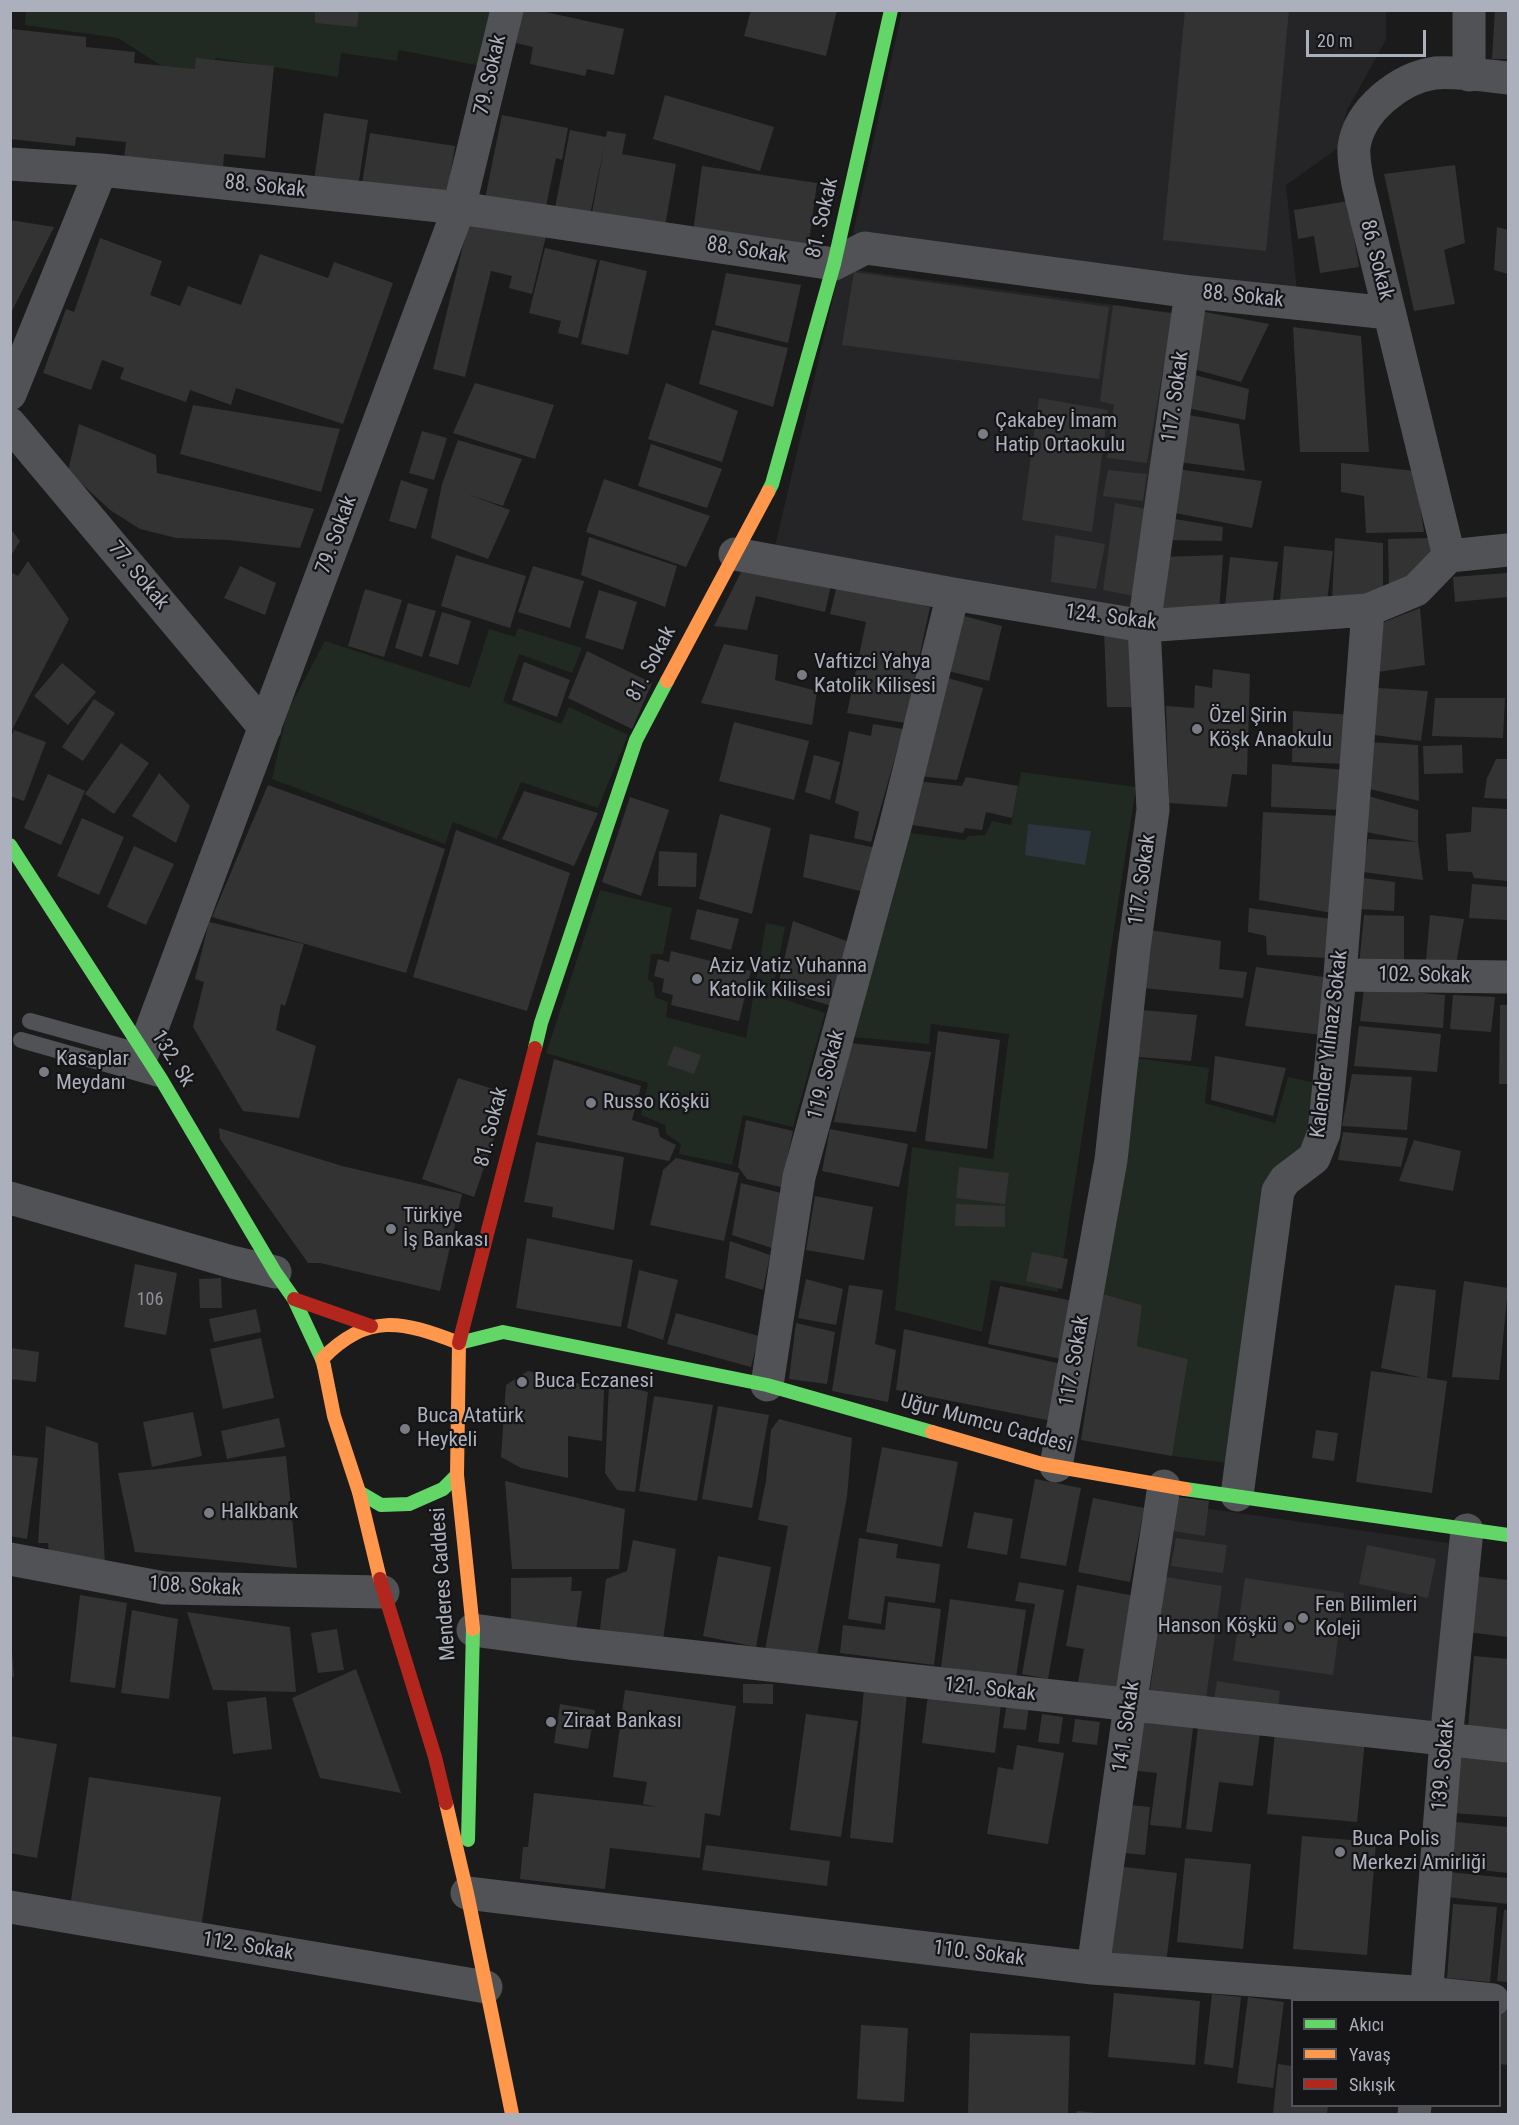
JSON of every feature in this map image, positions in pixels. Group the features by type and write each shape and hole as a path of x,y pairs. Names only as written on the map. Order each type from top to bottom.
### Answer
{"main road":[{"name":"81. Sokak","path":"459,1343 541,1023 636,740 772,484 834,264 891,10"},
{"name":"132. Sk","path":"10,845 160,1079 275,1272 294,1299 322,1359"},
{"path":"294,1299 371,1326"},
{"path":"457,1475 443,1489 409,1504 381,1504 359,1492 334,1416 322,1359 344,1338 371,1326 402,1324 459,1343"},
{"name":"Uğur Mumcu Caddesi","path":"459,1343 503,1332 766,1385 1056,1466 1164,1486 1509,1535"},
{"name":"Menderes Caddesi","path":"459,1343 457,1475 473,1630 469,1726 467,1893"},
{"name":"Menderes Caddesi","path":"359,1492 383,1592 435,1757 467,1893 513,2115"}],"street":[{"name":"79. Sokak","path":"143,1052 459,208 507,10"},
{"path":"1469,10 1469,75"},
{"name":"86. Sokak","path":"1449,556 1354,164 1354,147 1359,131 1368,115 1380,101 1396,88 1415,79 1435,73 1509,78"},
{"name":"88. Sokak","path":"10,164 101,170 459,208 834,264 865,248 1191,292 1389,313"},
{"path":"10,394 101,170"},
{"name":"117. Sokak","path":"1056,1466 1111,1160 1134,948 1153,810 1144,626 1191,292"},
{"name":"77. Sokak","path":"10,424 265,728"},
{"path":"1449,556 1509,550"},
{"name":"124. Sokak","path":"735,554 1144,626 1368,610 1416,590 1449,556"},
{"name":"119. Sokak","path":"766,1385 799,1177 895,827 953,594"},
{"name":"Kalender Yılmaz Sokak","path":"1237,1495 1278,1191 1285,1180 1314,1158 1324,1133 1340,975 1368,610"},
{"name":"102. Sokak","path":"1340,975 1509,977"},
{"path":"10,1198 232,1262 275,1272"},
{"name":"141. Sokak","path":"1093,1968 1164,1486"},
{"name":"139. Sokak","path":"1426,1997 1446,1740 1467,1530"},
{"name":"108. Sokak","path":"10,1559 164,1588 383,1592"},
{"name":"121. Sokak","path":"473,1630 581,1645 1509,1746"},
{"name":"110. Sokak","path":"467,1893 1093,1968 1460,1999"},
{"name":"112. Sokak","path":"10,1907 486,1987"}],"lane":[{"path":"30,1021 143,1052"},
{"path":"21,1040 160,1079"}],"shaded area":[{"path":"26,10 500,11 486,67 399,50 397,61 341,53 338,77 216,58 208,70 168,70 118,38 25,25"},
{"path":"902,11 1386,11 1386,40 1347,110 1338,148 1286,185 1297,291 853,233"},
{"name":"Çakabey İmam Hatip Ortaokulu","path":"840,268 1182,314 1138,618 773,555"},
{"path":"518,628 582,648 572,673 519,654 503,702 561,724 569,707 628,735 598,808 521,782 497,839 453,822 445,844 272,779 287,712 325,641 470,688 489,629 515,637"},
{"path":"1021,772 1136,787 1058,1292 991,1280 982,1332 895,1310 912,1147 993,1159 1009,1034 931,1024 929,1044 852,1037 904,832 964,840 969,836 985,835 992,821 1011,825"},
{"path":"1028,824 1091,831 1085,865 1025,855"},
{"path":"600,890 672,908 663,954 651,954 648,979 653,983 655,997 668,1002 666,1017 746,1038 766,923 785,927 772,995 825,1013 793,1127 743,1115 732,1165 679,1154 681,1144 666,1134 665,1125 641,1115 648,1083 546,1053"},
{"path":"1128,1057 1209,1068 1205,1103 1275,1123 1288,1077 1312,1082 1314,1113 1303,1151 1235,1464 1172,1456 1188,1359 1137,1346 1141,1305 1103,1294"},
{"name":"Fen Bilimleri Koleji","path":"1176,1504 1455,1544 1430,1731 1150,1692"}],"building":[{"path":"315,10 359,10 357,27 315,23"},
{"path":"523,10 536,10 624,29 614,75 587,69 585,76 530,64 533,47 516,43"},
{"path":"751,10 837,10 826,56 744,36"},
{"path":"1185,10 1289,10 1266,251 1163,240"},
{"path":"1495,10 1508,10 1508,59 1492,59"},
{"path":"11,29 86,37 86,47 135,52 134,63 195,69 196,58 274,66 265,158 224,154 223,168 124,158 126,142 76,137 75,146 10,139"},
{"path":"665,95 774,127 760,171 653,139"},
{"path":"324,113 368,120 358,187 314,180"},
{"path":"502,115 568,128 562,160 556,158 545,211 485,199"},
{"path":"570,130 606,137 607,131 626,134 622,154 676,164 664,232 591,218 604,147 590,215 555,208"},
{"path":"370,133 455,146 447,196 362,184"},
{"path":"1455,165 1465,243 1444,250 1455,304 1414,311 1384,174"},
{"path":"702,166 817,183 808,249 693,232"},
{"path":"1348,201 1359,267 1320,273 1314,236 1298,239 1294,210"},
{"path":"470,217 546,236 532,294 509,288 512,276 491,271 465,377 433,369"},
{"path":"10,220 54,227 10,315"},
{"path":"1497,227 1508,230 1508,274 1494,270"},
{"path":"100,238 162,261 150,295 180,306 188,286 241,305 260,254 328,278 334,262 393,283 343,424 236,388 231,405 190,390 186,402 120,379 124,368 102,360 91,390 43,373 66,309 74,312"},
{"path":"545,248 597,260 578,338 558,333 561,321 529,313"},
{"path":"600,260 647,271 628,355 581,344"},
{"name":"Çakabey İmam Hatip Ortaokulu","path":"854,272 1109,307 1099,379 842,345"},
{"path":"726,273 801,285 788,343 715,325"},
{"name":"Çakabey İmam Hatip Ortaokulu","path":"1113,305 1176,314 1163,369 1147,463 1107,458 1114,405 1100,401"},
{"path":"1200,311 1269,324 1241,382 1197,370"},
{"path":"1293,327 1361,336 1369,452 1300,452"},
{"path":"712,330 788,348 773,407 699,384"},
{"path":"1191,374 1249,389 1245,420 1187,408"},
{"path":"475,383 554,405 535,459 453,433"},
{"path":"666,383 738,411 722,462 648,439"},
{"name":"Çakabey İmam Hatip Ortaokulu","path":"1039,398 1108,410 1092,532 1022,520"},
{"path":"193,405 340,429 321,492 180,454"},
{"path":"1183,414 1239,424 1245,471 1179,462"},
{"path":"79,424 156,455 157,473 314,509 300,548 228,540 176,538 140,529 110,510 68,471"},
{"path":"422,431 447,438 434,480 409,473"},
{"path":"458,440 522,459 503,506 467,494 510,510 488,559 431,538 442,484"},
{"path":"651,444 722,469 707,508 638,486"},
{"path":"1341,463 1415,471 1424,532 1366,533 1364,496 1341,492"},
{"path":"1177,469 1262,481 1252,528 1170,512"},
{"path":"1108,470 1147,474 1143,501 1103,496"},
{"path":"604,479 710,516 686,567 586,532"},
{"path":"401,480 428,489 416,529 389,521"},
{"path":"1115,503 1147,509 1134,596 1103,590"},
{"path":"1169,518 1223,527 1222,541 1163,540"},
{"path":"10,528 20,541 10,557"},
{"path":"1055,535 1105,544 1096,589 1051,582"},
{"path":"589,537 677,566 665,607 581,575"},
{"path":"1335,538 1383,543 1383,591 1332,602"},
{"path":"1433,538 1432,560 1389,588 1388,539"},
{"path":"1284,546 1333,551 1327,601 1280,602"},
{"path":"456,555 526,576 510,628 441,606"},
{"path":"1223,555 1219,614 1155,614 1162,557"},
{"path":"1230,557 1278,562 1272,606 1225,607"},
{"path":"28,561 69,619 10,734 10,572 18,576"},
{"path":"240,566 276,583 265,615 224,598"},
{"path":"533,566 584,581 570,628 518,612"},
{"path":"741,572 831,585 825,612 756,596 747,630 714,626"},
{"path":"1507,573 1508,597 1455,602 1453,577"},
{"path":"837,585 930,607 905,723 847,713 866,622 830,614"},
{"path":"365,589 402,600 384,657 348,646"},
{"path":"599,590 637,602 623,650 585,638"},
{"path":"408,603 436,611 422,657 395,648"},
{"path":"1420,608 1425,665 1378,672 1379,624"},
{"path":"442,612 471,621 458,665 429,656"},
{"path":"960,615 1002,626 989,681 948,671"},
{"path":"1104,630 1135,634 1136,707 1107,707"},
{"path":"724,644 778,655 775,680 817,691 812,725 701,703"},
{"path":"587,651 652,683 632,729 568,698"},
{"path":"524,662 570,680 557,717 512,700"},
{"path":"62,663 96,692 68,725 34,696"},
{"path":"1213,669 1250,674 1247,775 1232,774 1227,807 1169,803 1166,706 1194,708 1195,685 1212,688"},
{"path":"944,677 983,688 957,780 918,776"},
{"path":"1378,688 1428,691 1421,741 1374,735"},
{"path":"1435,698 1505,698 1503,738 1432,736"},
{"path":"94,699 115,713 83,761 62,747"},
{"path":"1293,711 1352,715 1348,764 1292,762"},
{"path":"734,722 809,741 794,800 719,781"},
{"path":"873,724 903,729 871,842 854,838 859,812 835,803 849,731 871,736"},
{"path":"14,730 46,742 24,801 10,796 10,739"},
{"path":"1368,742 1418,745 1419,801 1370,789"},
{"path":"121,743 149,763 114,814 85,794"},
{"path":"1462,745 1463,773 1424,774 1423,746"},
{"path":"814,755 840,762 830,800 805,792"},
{"path":"1496,759 1508,759 1508,799 1484,798 1487,778"},
{"path":"1272,764 1346,770 1342,810 1271,807"},
{"path":"159,773 190,806 176,843 132,816"},
{"path":"48,774 85,791 61,845 24,828"},
{"path":"966,777 1018,786 1012,818 986,812 982,830 965,828 963,833 906,824 915,781 962,786"},
{"path":"268,785 445,849 406,973 212,917"},
{"path":"524,791 598,813 574,866 502,839"},
{"path":"1368,796 1418,810 1418,842 1366,832"},
{"path":"630,797 669,810 641,896 602,882"},
{"path":"1472,807 1508,809 1508,881 1474,878 1472,872 1448,871 1446,834 1471,832"},
{"path":"1263,812 1342,816 1332,913 1259,900"},
{"path":"720,814 771,828 752,914 699,899"},
{"path":"82,818 124,837 99,895 57,876"},
{"path":"456,830 570,873 527,1011 413,977"},
{"path":"810,834 876,848 864,892 803,877"},
{"path":"1368,839 1418,842 1423,880 1363,872"},
{"path":"134,846 174,864 146,925 107,907"},
{"path":"659,851 697,853 696,887 658,886"},
{"path":"1363,878 1395,882 1394,911 1360,909"},
{"path":"1472,884 1508,887 1508,920 1469,918"},
{"path":"1249,908 1332,919 1329,958 1267,955 1266,936 1248,932"},
{"path":"697,909 739,919 731,950 690,939"},
{"path":"1364,915 1404,916 1404,964 1359,965"},
{"path":"1430,915 1464,919 1456,964 1426,960"},
{"path":"793,921 849,942 832,1006 777,990"},
{"path":"209,922 304,944 285,1006 281,1004 276,1030 316,1046 299,1118 243,1111 193,1027 204,982 195,979"},
{"path":"1150,930 1221,941 1219,969 1247,972 1243,998 1143,988"},
{"path":"671,951 751,971 739,1021 671,1005 673,995 662,992 664,979 654,976 658,959 669,962"},
{"path":"1256,967 1330,978 1322,1035 1245,1026"},
{"path":"1364,988 1445,995 1443,1028 1360,1021"},
{"path":"1453,995 1495,997 1491,1032 1450,1029"},
{"path":"1500,1005 1508,1005 1508,1084 1499,1084"},
{"path":"1142,1010 1197,1015 1191,1061 1138,1057"},
{"path":"1359,1026 1441,1034 1437,1072 1354,1066"},
{"path":"938,1031 1000,1040 987,1149 925,1141"},
{"path":"850,1043 931,1052 916,1132 834,1122"},
{"path":"674,1046 701,1055 694,1074 667,1065"},
{"path":"1215,1056 1286,1068 1273,1116 1211,1100"},
{"name":"Russo Köşkü","path":"554,1059 641,1086 632,1120 658,1128 660,1137 676,1145 669,1161 537,1135"},
{"path":"1352,1074 1412,1077 1407,1130 1342,1126"},
{"path":"458,1078 509,1094 474,1197 422,1179"},
{"path":"746,1120 793,1131 781,1187 747,1179 738,1167"},
{"name":"Türkiye İş Bankası","path":"219,1128 342,1166 462,1194 440,1291 320,1263 308,1263 220,1139"},
{"path":"830,1129 908,1144 899,1187 822,1171"},
{"path":"1343,1132 1408,1138 1401,1167 1338,1160"},
{"path":"1414,1140 1461,1151 1453,1191 1399,1181"},
{"path":"536,1142 624,1157 614,1230 552,1217 553,1207 524,1202"},
{"path":"676,1158 739,1173 724,1241 650,1225 663,1170"},
{"path":"959,1167 1009,1173 1005,1204 956,1198"},
{"path":"741,1183 781,1193 775,1249 732,1235"},
{"path":"815,1196 873,1207 864,1260 806,1250"},
{"path":"956,1204 1005,1206 1005,1227 955,1226"},
{"path":"527,1238 633,1260 621,1327 516,1308"},
{"path":"730,1241 770,1255 763,1290 725,1278"},
{"path":"1032,1252 1068,1259 1062,1289 1026,1281"},
{"path":"135,1264 177,1273 166,1335 124,1327"},
{"path":"639,1270 678,1280 663,1340 627,1328"},
{"path":"221,1278 222,1308 200,1308 199,1279"},
{"path":"806,1279 843,1289 836,1325 798,1318"},
{"path":"1464,1281 1508,1288 1499,1380 1452,1377"},
{"path":"849,1285 883,1290 875,1344 896,1350 888,1402 832,1391"},
{"path":"1395,1285 1436,1290 1427,1378 1447,1381 1432,1493 1356,1482 1371,1371 1423,1378 1381,1368"},
{"path":"1000,1286 1078,1302 1066,1360 988,1344"},
{"path":"1103,1294 1142,1305 1137,1346 1188,1359 1172,1456 1081,1440"},
{"path":"256,1309 261,1332 214,1342 209,1319"},
{"path":"676,1313 759,1336 751,1367 667,1344"},
{"path":"796,1323 835,1332 827,1384 789,1379"},
{"path":"904,1329 1066,1365 1057,1422 896,1390"},
{"path":"261,1338 274,1398 223,1409 210,1349"},
{"path":"11,1348 39,1352 36,1382 10,1379"},
{"path":"528,1371 604,1390 602,1441 568,1436 568,1478 521,1468 501,1457 506,1385"},
{"path":"609,1383 648,1392 635,1492 617,1490 605,1473"},
{"path":"654,1396 713,1405 697,1501 639,1491"},
{"path":"718,1406 769,1415 752,1508 702,1499"},
{"path":"193,1412 202,1456 152,1467 143,1422"},
{"path":"279,1418 285,1447 227,1459 221,1431"},
{"path":"779,1419 852,1438 847,1497 816,1660 765,1650 788,1526 758,1520 766,1481 771,1430"},
{"path":"46,1426 98,1443 105,1563 49,1552 48,1543 38,1543"},
{"path":"1316,1430 1338,1433 1334,1461 1312,1458"},
{"path":"882,1447 958,1462 942,1547 866,1532"},
{"path":"10,1455 38,1458 27,1539 10,1536"},
{"name":"Halkbank","path":"286,1456 297,1568 135,1552 118,1473"},
{"path":"1035,1479 1081,1488 1066,1566 1020,1558"},
{"path":"505,1481 625,1509 619,1569 512,1569"},
{"path":"1178,1497 1209,1501 1205,1536 1173,1531"},
{"path":"1093,1498 1144,1508 1130,1582 1078,1572"},
{"path":"974,1512 1013,1519 1007,1555 967,1548"},
{"path":"859,1538 898,1544 896,1558 940,1564 935,1603 885,1596 881,1624 848,1619"},
{"path":"1176,1538 1227,1545 1223,1573 1171,1566"},
{"path":"633,1540 676,1549 662,1647 599,1637 606,1579 627,1571"},
{"path":"1367,1545 1436,1559 1428,1598 1359,1584"},
{"path":"718,1556 771,1567 756,1647 703,1636"},
{"path":"1466,1575 1508,1580 1508,1637 1459,1631"},
{"path":"572,1577 571,1591 582,1591 575,1637 511,1621 511,1578"},
{"path":"1166,1577 1222,1586 1205,1705 1149,1697"},
{"name":"Hanson Köşkü","path":"1245,1578 1344,1593 1333,1675 1233,1661"},
{"path":"1019,1582 1064,1590 1048,1679 1022,1674 1035,1604 1015,1601"},
{"path":"1077,1585 1135,1596 1118,1690 1078,1682 1084,1649 1066,1646"},
{"path":"80,1595 127,1603 115,1688 70,1682"},
{"path":"950,1599 1026,1610 1016,1678 941,1667"},
{"path":"888,1602 941,1609 934,1665 840,1653 843,1625 885,1630"},
{"path":"132,1610 178,1619 169,1699 121,1693"},
{"path":"187,1612 290,1627 296,1692 213,1690"},
{"path":"337,1629 344,1670 318,1673 311,1633"},
{"path":"10,1651 12,1651 14,1677 10,1676"},
{"path":"1474,1656 1508,1659 1508,1731 1468,1728"},
{"path":"356,1669 401,1793 320,1778 292,1698"},
{"path":"1217,1681 1280,1691 1278,1708 1214,1699"},
{"path":"743,1684 773,1684 773,1704 743,1703"},
{"path":"864,1689 907,1693 893,1843 850,1838"},
{"path":"625,1690 736,1706 720,1816 705,1813 700,1858 610,1848 605,1889 520,1879 523,1847 528,1847 534,1793 657,1807 643,1804 647,1782 613,1777"},
{"path":"928,1694 1001,1704 995,1753 922,1743"},
{"path":"266,1697 272,1749 233,1754 227,1702"},
{"path":"1007,1702 1029,1705 1026,1730 1003,1728"},
{"path":"560,1704 595,1710 588,1749 554,1743"},
{"path":"1137,1713 1194,1720 1181,1828 1150,1825 1157,1773 1130,1770"},
{"path":"806,1714 858,1721 841,1837 790,1830"},
{"path":"1042,1714 1063,1717 1059,1744 1038,1742"},
{"path":"1199,1718 1261,1726 1253,1786 1219,1782 1212,1832 1186,1829"},
{"path":"1075,1719 1100,1722 1097,1745 1072,1742"},
{"path":"1275,1731 1365,1740 1357,1822 1267,1814"},
{"path":"10,1736 57,1744 37,1858 10,1853"},
{"path":"1017,1745 1064,1753 1048,1844 987,1834 998,1767 1013,1770"},
{"path":"1456,1746 1508,1749 1508,1817 1452,1813"},
{"path":"89,1777 221,1797 200,1934 69,1914"},
{"path":"1119,1804 1150,1807 1145,1855 1114,1852"},
{"path":"1456,1822 1508,1827 1508,1873 1452,1867"},
{"path":"1302,1836 1376,1842 1367,1955 1293,1949"},
{"path":"706,1845 830,1861 827,1886 702,1870"},
{"path":"1185,1858 1251,1864 1243,1949 1177,1942"},
{"path":"1116,1866 1177,1873 1166,1964 1105,1956"},
{"path":"1449,1872 1508,1878 1508,1904 1447,1897"},
{"path":"1453,1904 1497,1907 1490,1982 1447,1978"},
{"path":"1504,1910 1508,1910 1508,1982 1497,1981"},
{"path":"1114,1993 1200,2001 1195,2065 1108,2057"},
{"path":"1212,1994 1241,1997 1233,2068 1204,2064"},
{"path":"1248,1997 1284,2002 1273,2088 1237,2083"},
{"path":"1501,2008 1508,2009 1508,2065 1501,2064"},
{"path":"861,2025 908,2028 904,2102 857,2099"},
{"path":"970,2033 1070,2036 1068,2114 968,2114"},
{"path":"1278,2064 1291,2066 1291,2107 1328,2107 1327,2114 1273,2114"},
{"path":"1077,2111 1097,2113 1097,2114 1076,2114"}],"traffic: fast":[{"path":"768,492 834,264 891,10"},
{"path":"535,1048 541,1023 636,740 667,681"},
{"path":"10,845 161,1079 275,1272 294,1299 324,1366"},
{"path":"459,1343 503,1332 767,1385 932,1432"},
{"path":"359,1492 381,1505 409,1504 443,1489 457,1475"},
{"path":"1185,1489 1508,1535"},
{"path":"468,1840 473,1629"}],"traffic: slow":[{"path":"667,681 768,492"},
{"path":"322,1359 355,1334 371,1327 386,1325 420,1330 459,1343"},
{"path":"459,1343 457,1475 473,1629"},
{"path":"324,1366 334,1416 359,1492 380,1579"},
{"path":"932,1432 1042,1464 1185,1489"},
{"path":"446,1803 467,1893 512,2114"}],"traffic: jam":[{"path":"459,1343 535,1048"},
{"path":"294,1299 371,1326"},
{"path":"380,1579 435,1757 446,1803"}],"place":[{"name":"Çakabey İmam Hatip Ortaokulu","path":"983,434"},
{"name":"Vaftizci Yahya Katolik Kilisesi","path":"802,675"},
{"name":"Özel Şirin Köşk Anaokulu","path":"1197,729"},
{"name":"Aziz Vatiz Yuhanna Katolik Kilisesi","path":"697,979"},
{"name":"Kasaplar Meydanı","path":"44,1072"},
{"name":"Russo Köşkü","path":"591,1103"},
{"name":"Türkiye İş Bankası","path":"391,1229"},
{"name":"Buca Eczanesi","path":"522,1382"},
{"name":"Buca Atatürk Heykeli","path":"405,1429"},
{"name":"Halkbank","path":"209,1513"},
{"name":"Fen Bilimleri Koleji","path":"1303,1618"},
{"name":"Hanson Köşkü","path":"1289,1627"},
{"name":"Ziraat Bankası","path":"551,1722"},
{"name":"Buca Polis Merkezi Amirliği","path":"1340,1852"}]}
